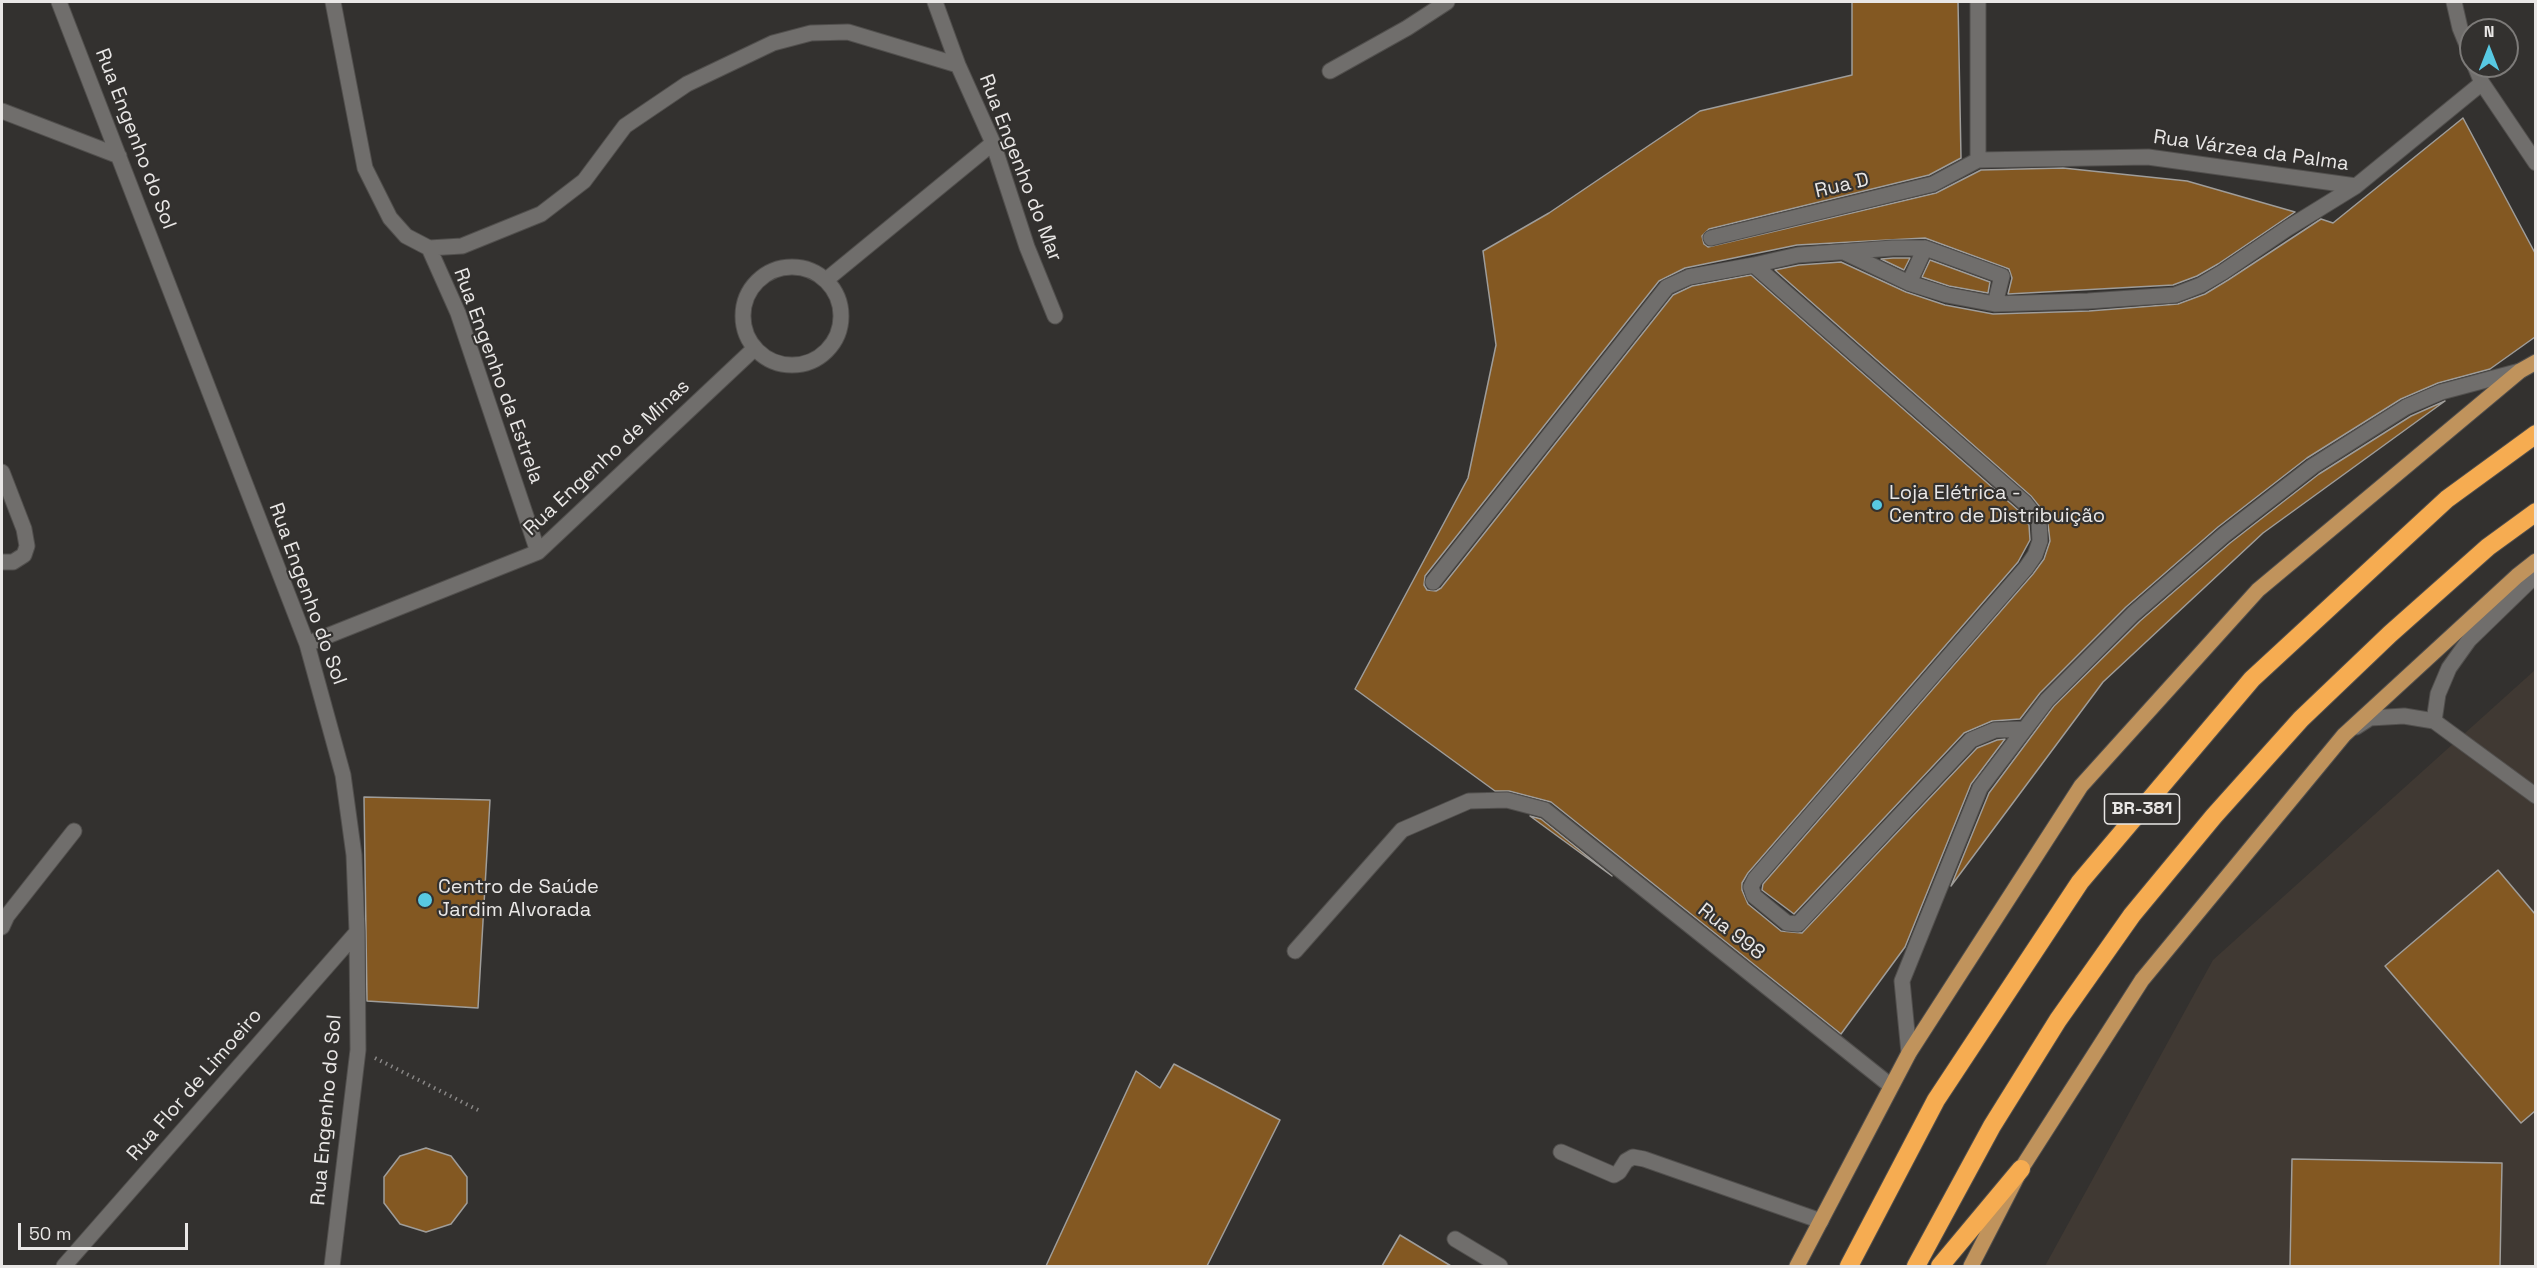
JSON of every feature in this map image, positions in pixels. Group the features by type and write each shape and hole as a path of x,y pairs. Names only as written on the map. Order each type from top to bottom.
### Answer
{"highway":[{"name":"BR-381","path":"1849,1266 1936,1100 2080,882 2252,679 2447,499 2535,434"},
{"name":"BR-381","path":"1916,1266 1992,1126 2058,1020 2132,915 2214,816 2301,719 2390,634 2488,547 2535,512"},
{"path":"1940,1266 2021,1169"}],"main road":[{"path":"1797,1266 1909,1053 2081,786 2258,590 2520,371 2535,362"},
{"path":"1971,1266 2021,1169 2142,980 2344,735 2535,561"}],"street":[{"name":"Rua Engenho do Sol","path":"59,2 307,644 343,775 354,855 358,1050 332,1266"},
{"path":"333,2 365,168 390,218 406,236 429,248 462,246 541,214 584,182 625,126 687,84 773,43 811,33 848,32 958,65"},
{"name":"Rua Engenho do Mar","path":"935,2 958,65 993,143 1027,247 1055,316"},
{"path":"1330,71 1407,28 1447,2"},
{"path":"1978,2 1978,160"},
{"path":"2454,2 2459,24"},
{"path":"2480,78 2535,163"},
{"name":"Rua Várzea da Palma","path":"1978,160 2148,158 2356,186 2482,83"},
{"path":"2,111 119,156"},
{"path":"826,280 993,143"},
{"name":"Rua D","path":"1710,238 1933,184 1978,160"},
{"path":"1843,252 1910,283 1947,295 1995,304 2175,295 2201,285 2223,272 2356,186"},
{"name":"Rua Engenho da Estrela","path":"429,248 458,313 538,552"},
{"path":"1433,582 1667,287 1689,277 1798,255 1925,248 2002,276 1995,304"},
{"path":"1910,283 1925,248"},
{"path":"1754,265 2025,503 2038,521 2040,541 2035,555 2026,568 1755,879 1751,887 1754,896 1787,922 1798,924 1971,740 1995,730 2024,729"},
{"path":"795,267 812,271 826,280 836,293 841,309 840,327 834,342 822,355 807,363 785,364 769,359 755,348 748,337 743,320 745,303 752,288 764,276 778,269 795,267"},
{"name":"Rua Engenho de Minas","path":"307,644 538,552 755,348"},
{"path":"1909,1053 1902,981 1980,788 2047,700 2133,614 2224,535 2313,466 2406,407 2441,392 2520,371"},
{"path":"2,472 24,529 27,546 24,555 13,562 2,561"},
{"path":"2434,721 2438,694 2449,668 2469,640 2535,574"},
{"path":"2344,735 2370,718 2404,716 2434,721 2535,796"},
{"name":"Rua 998","path":"1294,951 1402,830 1469,801 1507,800 1545,810 1891,1086"},
{"path":"2,927 7,916 74,831"},
{"name":"Rua Flor de Limoeiro","path":"64,1266 357,932"},
{"path":"1561,1152 1614,1175 1619,1172 1626,1161 1633,1157 1644,1159 1821,1221"},
{"path":"1455,1239 1500,1266"}],"path":[{"path":"358,1050 480,1111"}],"shaded area":[{"path":"2535,670 2535,1266 2045,1266 2213,960"}],"building":[{"path":"1852,2 1958,2 1961,158 1929,175 1709,229 1702,236 1704,244 1708,247 1936,193 1981,170 2063,168 2187,181 2295,212 2218,264 2197,276 2173,285 2008,294 2012,278 2009,269 1925,238 1797,245 1685,268 1659,281 1425,576 1424,585 1427,590 1436,591 1441,588 1673,295 1692,286 1751,275 2018,510 2029,525 2030,540 2018,562 1748,873 1742,883 1742,890 1748,904 1781,931 1802,933 1977,748 2005,739 1971,784 1905,947 1841,1034 1551,802 1509,791 1495,791 1355,689 1468,478 1496,345 1483,251 1549,213 1700,111 1852,75"},
{"path":"2463,118 2535,253 2535,337 2490,369 2438,383 2401,399 2307,458 2218,527 2126,607 2040,693 2020,719 1992,721 1964,733 1794,914 1762,890 1763,884 2033,574 2044,559 2050,541 2047,516 2031,496 1775,270 1799,265 1841,262 1906,292 1945,305 1993,314 2089,311 2178,304 2205,294 2321,219 2333,223"},
{"path":"1910,258 1904,270 1881,259"},
{"path":"1930,260 1990,282 1988,293 1949,286 1922,277"},
{"path":"2445,401 2263,533 2103,682 1951,886 1989,793 2054,706 2140,621 2230,543 2319,474 2411,416"},
{"name":"Centro de Saúde Jardim Alvorada","path":"364,797 490,800 478,1008 367,1001"},
{"path":"1530,816 1541,819 1612,876"},
{"path":"2498,870 2535,914 2535,1111 2521,1123 2385,966"},
{"path":"1174,1064 1280,1120 1207,1266 1046,1266 1136,1071 1160,1088"},
{"path":"426,1148 451,1156 467,1177 467,1203 451,1224 426,1232 400,1224 384,1203 384,1177 400,1156"},
{"path":"2292,1159 2502,1163 2500,1266 2290,1266"},
{"path":"1400,1235 1451,1266 1382,1266"}],"place":[{"name":"Loja Elétrica - Centro de Distribuição","path":"1877,505"},
{"name":"Centro de Saúde Jardim Alvorada","path":"425,900"}]}
